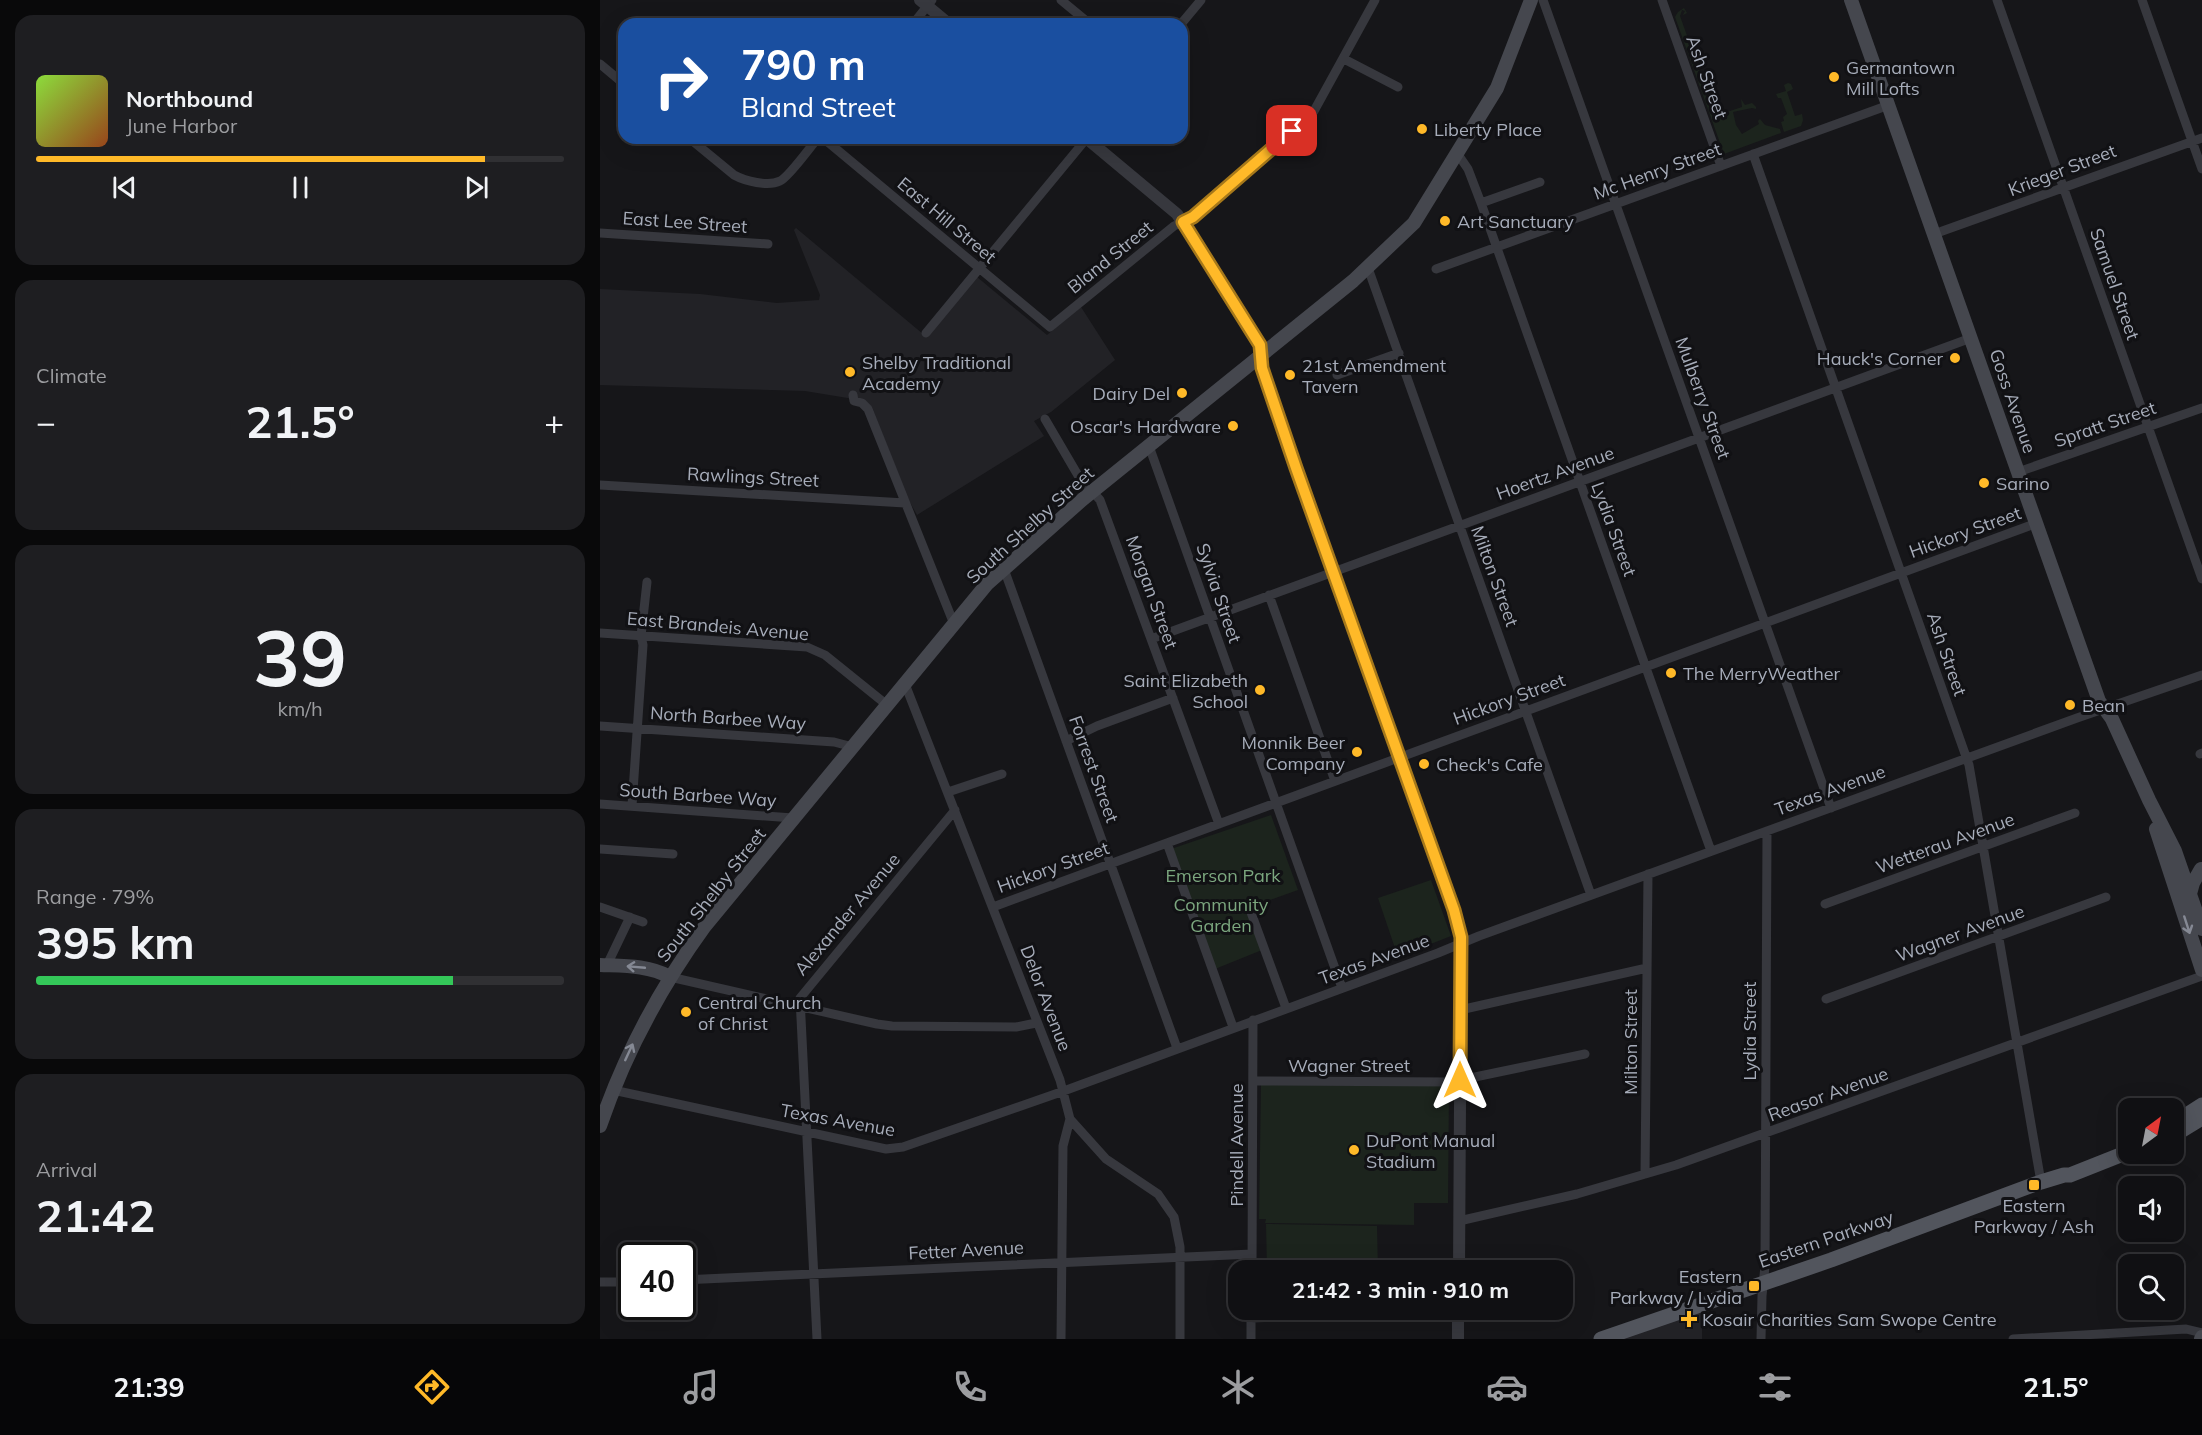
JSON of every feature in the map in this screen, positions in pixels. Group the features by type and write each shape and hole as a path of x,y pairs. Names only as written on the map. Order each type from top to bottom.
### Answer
{"main road":[{"name":"South Shelby Street","path":"600,1126 639,1030 670,977 705,926 987,584 1092,491 1368,268 1414,223 1497,88 1532,0"},
{"name":"Goss Avenue","path":"1851,0 2099,700 2106,709 2175,851 2202,928"},
{"name":"Goss Avenue","path":"2153,809 2153,822 2202,970"},
{"path":"2190,894 2201,869"},
{"path":"604,965 650,969 670,977"},
{"path":"2184,1117 2202,1105"},
{"path":"2184,1129 2202,1118"},
{"name":"Eastern Parkway","path":"2064,1175 2067,1168 2118,1146"},
{"name":"Eastern Parkway","path":"1601,1339 1646,1325 2041,1182 2070,1175 2118,1156"}],"street":[{"path":"1061,0 1083,18"},
{"path":"1186,18 1201,0"},
{"name":"Bland Street","path":"1050,327 1174,226 1193,217 1314,111 1375,0"},
{"name":"Mulberry Street","path":"1544,0 1831,808"},
{"name":"Ash Street","path":"1662,0 1721,166"},
{"name":"Samuel Street","path":"1997,0 2202,579"},
{"path":"2142,0 2202,169"},
{"path":"917,18 927,2 943,18"},
{"path":"1344,58 1398,87"},
{"path":"600,64 618,79"},
{"name":"Mc Henry Street","path":"1436,269 1497,249 1888,105"},
{"name":"Krieger Street","path":"1934,234 2202,138"},
{"path":"697,144 734,175 746,180 779,182 813,144"},
{"name":"East Hill Street","path":"830,144 1050,327"},
{"path":"926,333 1082,144"},
{"path":"1094,144 1177,214 1260,345 1266,378 1454,910 1461,933 1459,1260"},
{"name":"Lydia Street","path":"1457,153 1468,169 1481,203 1711,851"},
{"name":"Ash Street","path":"1753,154 1966,759 2041,1182"},
{"path":"1481,203 1540,182"},
{"name":"East Lee Street","path":"600,233 768,244"},
{"name":"Milton Street","path":"1368,268 1591,895"},
{"name":"Hoertz Avenue","path":"1151,639 1971,338"},
{"path":"1337,375 1399,353"},
{"path":"852,395 854,401 862,403 868,409 954,624"},
{"name":"Spratt Street","path":"2019,472 2202,408"},
{"name":"Morgan Street","path":"1045,419 1077,476 1086,489 1092,491 1100,500 1219,824"},
{"name":"Sylvia Street","path":"1149,446 1342,988"},
{"name":"Rawlings Street","path":"600,485 905,503"},
{"name":"Hickory Street","path":"993,907 2037,523"},
{"name":"Forrest Street","path":"1004,569 1177,1048"},
{"path":"632,806 643,645 641,636 647,582"},
{"path":"1269,595 1335,781"},
{"name":"East Brandeis Avenue","path":"600,633 807,647 825,655 887,705"},
{"name":"Texas Avenue","path":"613,1090 807,1133 886,1149 897,1149 1061,1092 1648,874 2202,675"},
{"name":"Delor Avenue","path":"905,684 1060,1080 1061,1092 1070,1119"},
{"path":"1066,741 1097,726 1173,698"},
{"name":"North Barbee Way","path":"600,726 834,742 853,747"},
{"path":"948,792 1002,774"},
{"name":"South Barbee Way","path":"600,804 793,818"},
{"name":"Alexander Avenue","path":"817,1339 800,998 955,810"},
{"name":"Wetterau Avenue","path":"1825,904 2075,813"},
{"name":"Lydia Street","path":"1761,1339 1766,1134 1767,831"},
{"path":"1167,843 1233,1028"},
{"path":"600,849 673,854"},
{"name":"Milton Street","path":"1645,1174 1648,874"},
{"name":"Wagner Avenue","path":"1826,999 2106,897"},
{"path":"600,907 643,922"},
{"path":"1249,907 1286,1008"},
{"path":"604,965 630,917"},
{"path":"1460,1010 1647,968"},
{"name":"Reasor Avenue","path":"1459,1221 1577,1194 1645,1174 1766,1134 2202,976"},
{"path":"670,977 892,1026 1016,1027 1036,1023"},
{"name":"Pindell Avenue","path":"1252,1260 1253,1020"},
{"name":"Wagner Street","path":"1253,1081 1451,1082 1585,1054"},
{"path":"1070,1119 1106,1159 1151,1188 1164,1201 1177,1227 1180,1257 1180,1339"},
{"path":"1061,1339 1062,1146 1070,1119"},
{"name":"Fetter Avenue","path":"696,1279 1252,1254"},
{"path":"600,1282 618,1282"},
{"path":"1251,1320 1251,1339"},
{"path":"1458,1320 1458,1339"},
{"path":"2013,1339 2186,1329 2202,1336"}],"shaded area":[{"name":"Shelby Traditional Academy","path":"796,228 923,334 977,277 1047,335 1081,307 1115,360 1051,412 1034,421 1044,436 917,515 907,497 872,407 866,401 805,391 600,385 600,289 700,294 777,303 819,300 820,295 794,230"},
{"name":"Kosair Charities Sam Swope Centre","path":"1702,1310 1702,1339 1616,1339"}],"green space":[{"path":"1684,8 1687,13 1683,15 1685,11 1682,10 1680,16 1711,103 1720,105 1724,113 1742,107 1741,99 1745,105 1752,103 1756,107 1756,109 1733,112 1736,125 1742,134 1759,124 1760,119 1765,125 1780,129 1781,133 1724,154 1675,17 1678,12"},
{"path":"1788,83 1793,89 1787,92 1795,116 1802,114 1803,120 1801,126 1784,132 1781,122 1787,114 1781,98 1778,98 1776,94 1786,91 1784,85"},
{"name":"Emerson Park","path":"1271,815 1298,890 1245,909 1262,950 1215,969 1171,849"},
{"path":"1431,880 1451,936 1398,957 1378,898"},
{"name":"DuPont Manual Stadium","path":"1261,1085 1449,1086 1448,1203 1414,1203 1414,1225 1265,1223 1266,1219 1259,1219"},
{"path":"1266,1224 1377,1226 1378,1260 1267,1260"}],"place":[{"name":"Germantown Mill Lofts","path":"1834,77"},
{"name":"Liberty Place","path":"1422,129"},
{"name":"Art Sanctuary","path":"1445,221"},
{"name":"Hauck's Corner","path":"1955,358"},
{"name":"Shelby Traditional Academy","path":"850,372"},
{"name":"21st Amendment Tavern","path":"1290,375"},
{"name":"Dairy Del","path":"1182,393"},
{"name":"Oscar's Hardware","path":"1233,426"},
{"name":"Sarino","path":"1984,483"},
{"name":"The MerryWeather","path":"1671,673"},
{"name":"Saint Elizabeth School","path":"1260,690"},
{"name":"Bean","path":"2070,705"},
{"name":"Monnik Beer Company","path":"1357,752"},
{"name":"Check's Cafe","path":"1424,764"},
{"name":"Central Church of Christ","path":"686,1012"},
{"name":"DuPont Manual Stadium","path":"1354,1150"},
{"name":"Eastern Parkway / Ash","path":"2034,1185"},
{"name":"Eastern Parkway / Lydia","path":"1754,1286"},
{"name":"Kosair Charities Sam Swope Centre","path":"1689,1319"}],"route":[{"path":"1292,131 1193,217 1183,222 1260,345 1262,368 1296,468 1454,910 1461,933 1460,1080"}],"park label":[{"name":"Community Garden","path":"1221,914"}]}
